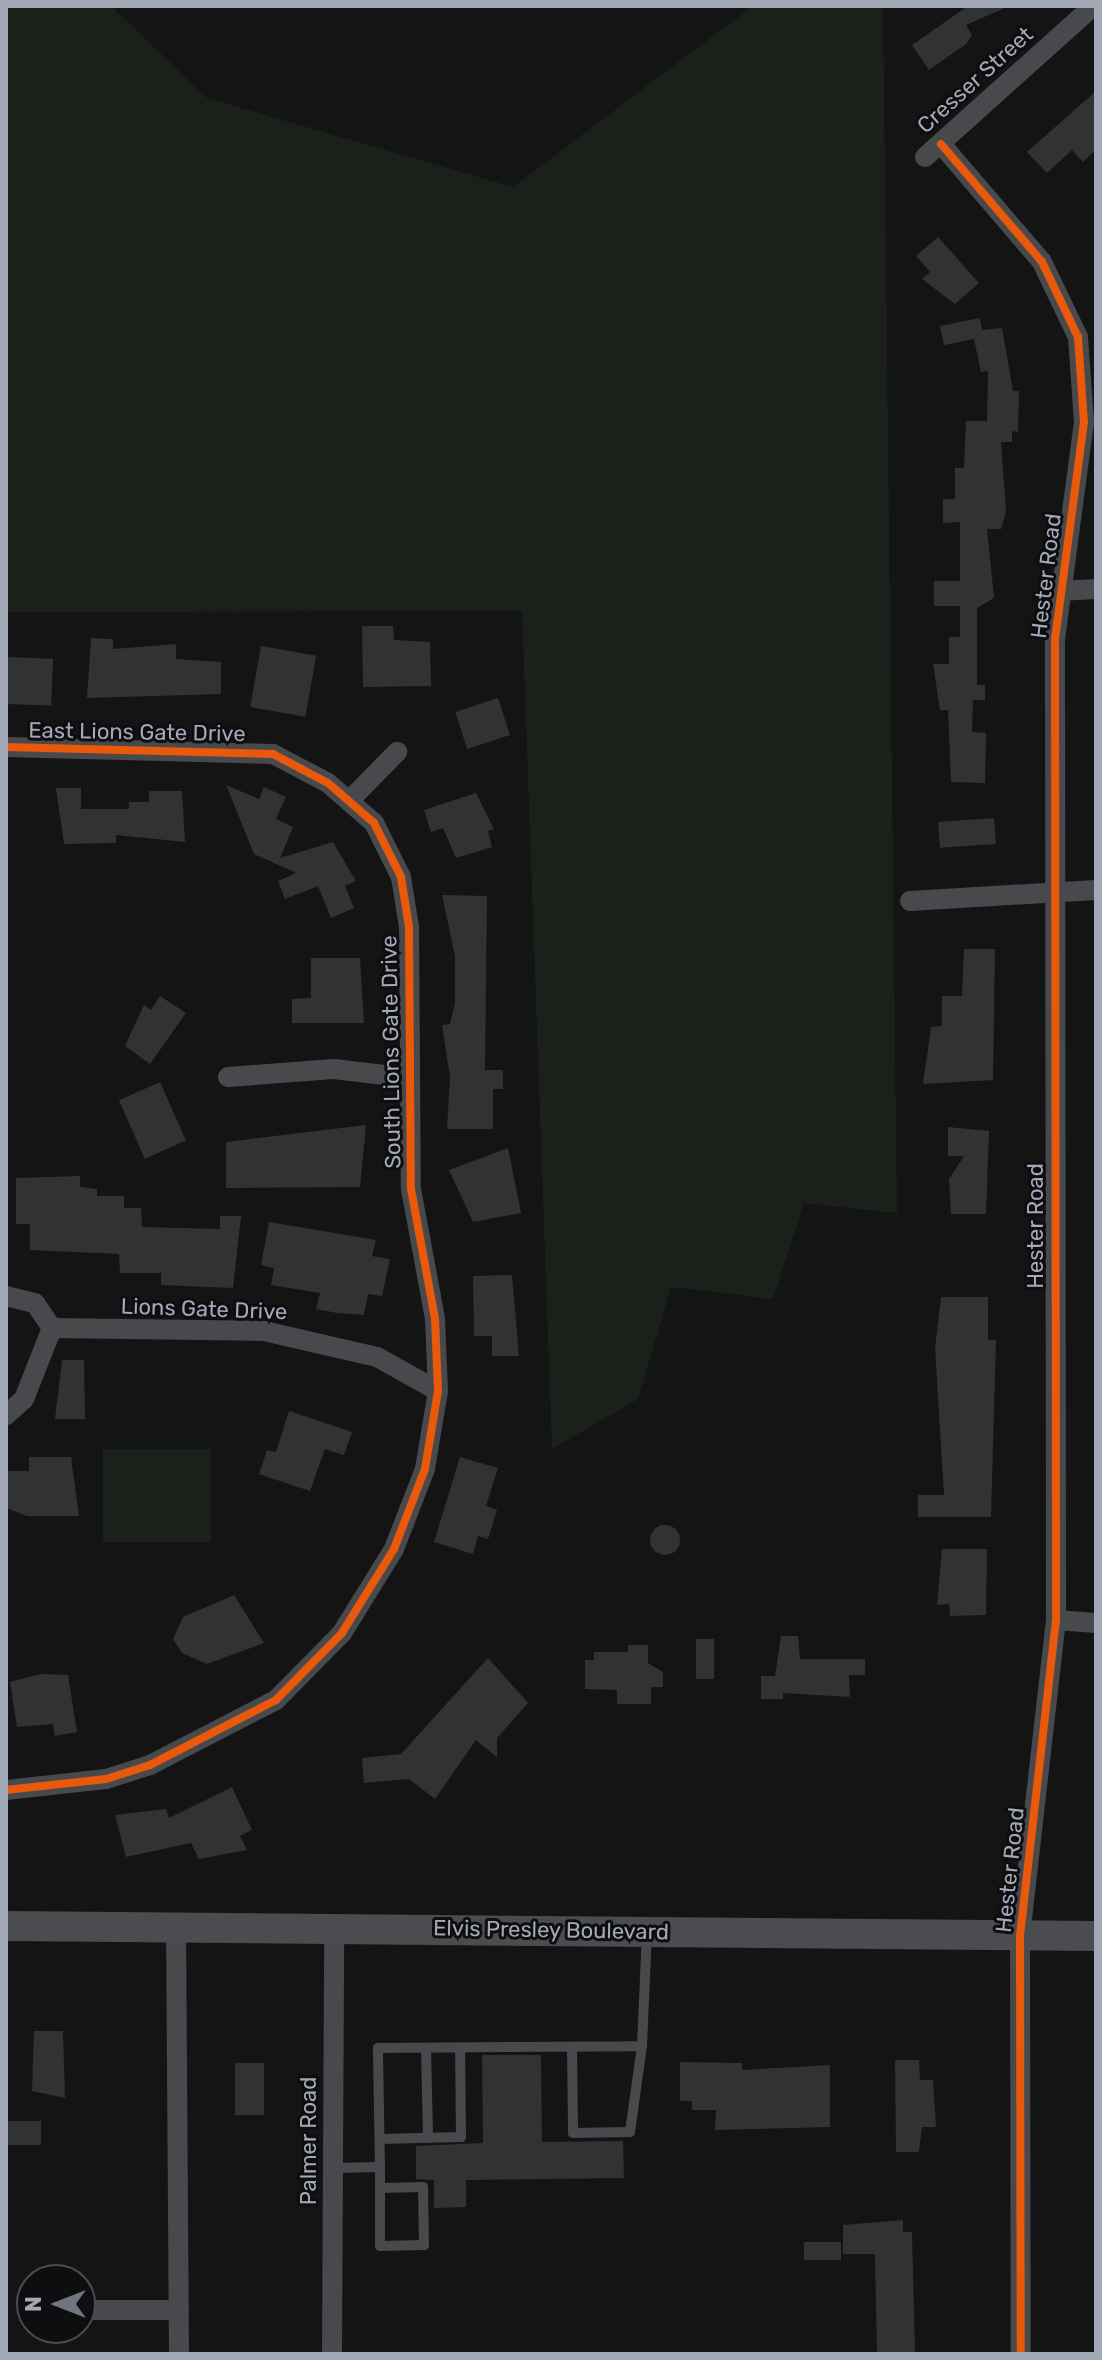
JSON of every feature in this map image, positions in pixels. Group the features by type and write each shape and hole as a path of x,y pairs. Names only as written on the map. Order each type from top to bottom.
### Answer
{"main road":[{"name":"Elvis Presley Boulevard","path":"6,1926 176,1925 1096,1936"}],"street":[{"name":"Cresser Street","path":"933,150 1093,6"},
{"name":"Hester Road","path":"933,150 1042,262 1087,335 1084,422 1059,591 1053,892 1056,1620 1020,1935 1021,2354"},
{"path":"1059,591 1096,589"},
{"name":"East Lions Gate Drive","path":"6,747 273,754 349,801"},
{"path":"349,801 397,752"},
{"name":"South Lions Gate Drive","path":"6,1790 106,1779 182,1753 276,1700 342,1633 394,1549 425,1469 438,1391 435,1319 411,1189 401,877 374,823 349,801"},
{"path":"910,901 1096,890"},
{"path":"228,1077 334,1069 409,1078"},
{"path":"6,1296 35,1303 52,1328 24,1399 6,1415"},
{"name":"Lions Gate Drive","path":"52,1328 264,1331 320,1341 377,1357 438,1391"},
{"path":"1056,1620 1096,1623"},
{"path":"176,1925 179,2354"},
{"name":"Palmer Road","path":"332,2354 334,1928"},
{"path":"96,2310 179,2310"}],"lane":[{"path":"572,2047 573,2133 630,2132 642,2046 647,1931"},
{"path":"380,2188 423,2187 424,2245 380,2246 378,2048 642,2046"},
{"path":"426,2048 428,2138"},
{"path":"380,2139 461,2137 460,2048"},
{"path":"333,2168 380,2167"}],"shaded area":[{"path":"6,6 111,6 207,98 513,187 753,6 883,6 897,1213 804,1203 773,1299 671,1287 638,1399 552,1449 522,611 6,612"},
{"path":"103,1449 211,1449 211,1542 103,1542"}],"building":[{"path":"968,6 1009,6 966,25 972,35 966,44 929,70 912,45"},
{"path":"1096,91 1096,149 1083,162 1072,150 1047,173 1027,152"},
{"path":"938,237 979,283 955,304 922,279 930,272 916,256"},
{"path":"980,318 982,330 1002,328 1013,391 1019,391 1018,432 1012,431 1012,442 1001,442 1006,511 1001,529 987,529 994,598 977,608 977,685 985,685 985,700 973,700 972,732 986,733 985,783 951,782 948,710 940,710 933,664 949,664 949,637 960,637 960,606 934,606 934,581 960,581 960,522 943,523 943,499 955,499 955,468 964,468 966,421 987,421 988,371 981,372 974,339 944,345 940,326"},
{"path":"362,626 393,626 394,640 430,642 431,686 363,687"},
{"path":"91,638 113,639 113,649 176,644 176,659 221,662 221,694 87,698"},
{"path":"261,646 316,656 305,717 250,707"},
{"path":"6,657 53,659 51,706 6,704"},
{"path":"498,698 510,735 467,749 455,712"},
{"path":"226,785 259,799 264,787 286,797 276,819 293,827 280,858 333,842 356,881 345,886 354,908 331,918 318,886 285,899 278,881 296,873 254,854"},
{"path":"56,788 81,788 81,809 129,809 129,802 149,802 149,791 182,791 185,842 116,835 116,843 64,844"},
{"path":"476,793 494,829 488,831 492,847 456,858 443,828 431,832 424,810"},
{"path":"994,818 996,844 940,848 938,822"},
{"path":"442,895 487,896 485,1070 503,1070 503,1089 493,1089 493,1129 447,1129 450,1077 442,1025 450,1024 455,1003 455,956"},
{"path":"964,949 995,949 993,1080 923,1084 931,1027 942,1026 942,996 962,996"},
{"path":"311,958 360,958 364,1023 292,1023 292,999 311,998"},
{"path":"160,996 186,1013 150,1064 125,1046 144,1005 151,1010"},
{"path":"160,1082 186,1140 145,1159 119,1100"},
{"path":"366,1125 360,1187 226,1188 226,1142"},
{"path":"948,1127 989,1131 986,1214 951,1214 949,1179 964,1156 948,1156"},
{"path":"508,1148 521,1213 473,1222 449,1170"},
{"path":"80,1176 80,1187 97,1189 97,1196 124,1196 124,1208 141,1208 142,1227 220,1229 220,1216 241,1216 233,1288 161,1285 161,1273 120,1273 119,1254 30,1250 30,1224 16,1224 16,1178"},
{"path":"269,1222 376,1240 372,1256 390,1259 382,1296 368,1294 364,1315 337,1313 316,1309 320,1293 271,1285 274,1268 261,1265"},
{"path":"512,1275 519,1356 492,1356 492,1336 474,1336 473,1276"},
{"path":"941,1297 988,1297 988,1340 996,1340 991,1517 918,1517 918,1495 944,1495 935,1348"},
{"path":"62,1360 84,1360 85,1419 55,1419"},
{"path":"289,1411 352,1432 344,1455 325,1449 310,1491 259,1474 267,1450 276,1452"},
{"path":"29,1457 71,1457 79,1516 27,1516 6,1508 6,1471 29,1471"},
{"path":"460,1457 498,1468 486,1506 497,1510 488,1539 478,1536 473,1554 434,1542"},
{"path":"665,1525 671,1526 679,1534 679,1546 671,1554 665,1555 659,1554 651,1546 650,1540 651,1534 659,1526"},
{"path":"942,1549 987,1549 986,1615 950,1616 949,1604 937,1605"},
{"path":"234,1595 264,1643 207,1664 182,1653 173,1639 183,1617"},
{"path":"781,1636 798,1636 800,1659 865,1659 865,1675 849,1675 850,1697 783,1693 783,1699 761,1699 761,1676 775,1676"},
{"path":"696,1639 714,1639 714,1679 696,1679"},
{"path":"628,1645 648,1645 648,1663 663,1672 663,1687 651,1687 651,1704 617,1704 617,1690 585,1689 585,1660 594,1660 594,1652 628,1652"},
{"path":"488,1658 528,1703 497,1738 497,1757 476,1740 435,1799 409,1779 364,1783 362,1758 401,1754"},
{"path":"41,1674 68,1675 77,1732 55,1736 53,1724 17,1727 10,1682"},
{"path":"232,1787 252,1830 240,1836 247,1850 199,1859 191,1843 126,1857 115,1815 166,1809 169,1818"},
{"path":"34,2031 63,2031 65,2098 32,2091"},
{"path":"482,2055 541,2055 542,2142 623,2141 624,2178 466,2180 466,2207 434,2208 434,2180 416,2179 416,2146 483,2143"},
{"path":"895,2060 919,2060 920,2080 933,2080 936,2127 922,2127 919,2152 896,2152"},
{"path":"680,2062 742,2063 742,2070 830,2065 830,2127 715,2130 716,2110 692,2110 692,2101 680,2101"},
{"path":"235,2063 264,2063 264,2115 235,2115"},
{"path":"6,2121 41,2121 41,2145 6,2145"},
{"path":"903,2220 903,2232 912,2232 915,2354 877,2354 875,2254 843,2254 843,2225"},
{"path":"804,2242 841,2242 841,2260 804,2260"}],"cycle path":[{"path":"941,144 1042,262 1078,337 1084,422 1055,639 1056,1620 1020,1935 1021,2354"},
{"path":"6,747 273,754 328,783 374,823 401,877 409,927 411,1189 435,1319 438,1391 425,1469 394,1549 342,1633 276,1700 150,1765 106,1779 6,1790"}]}
